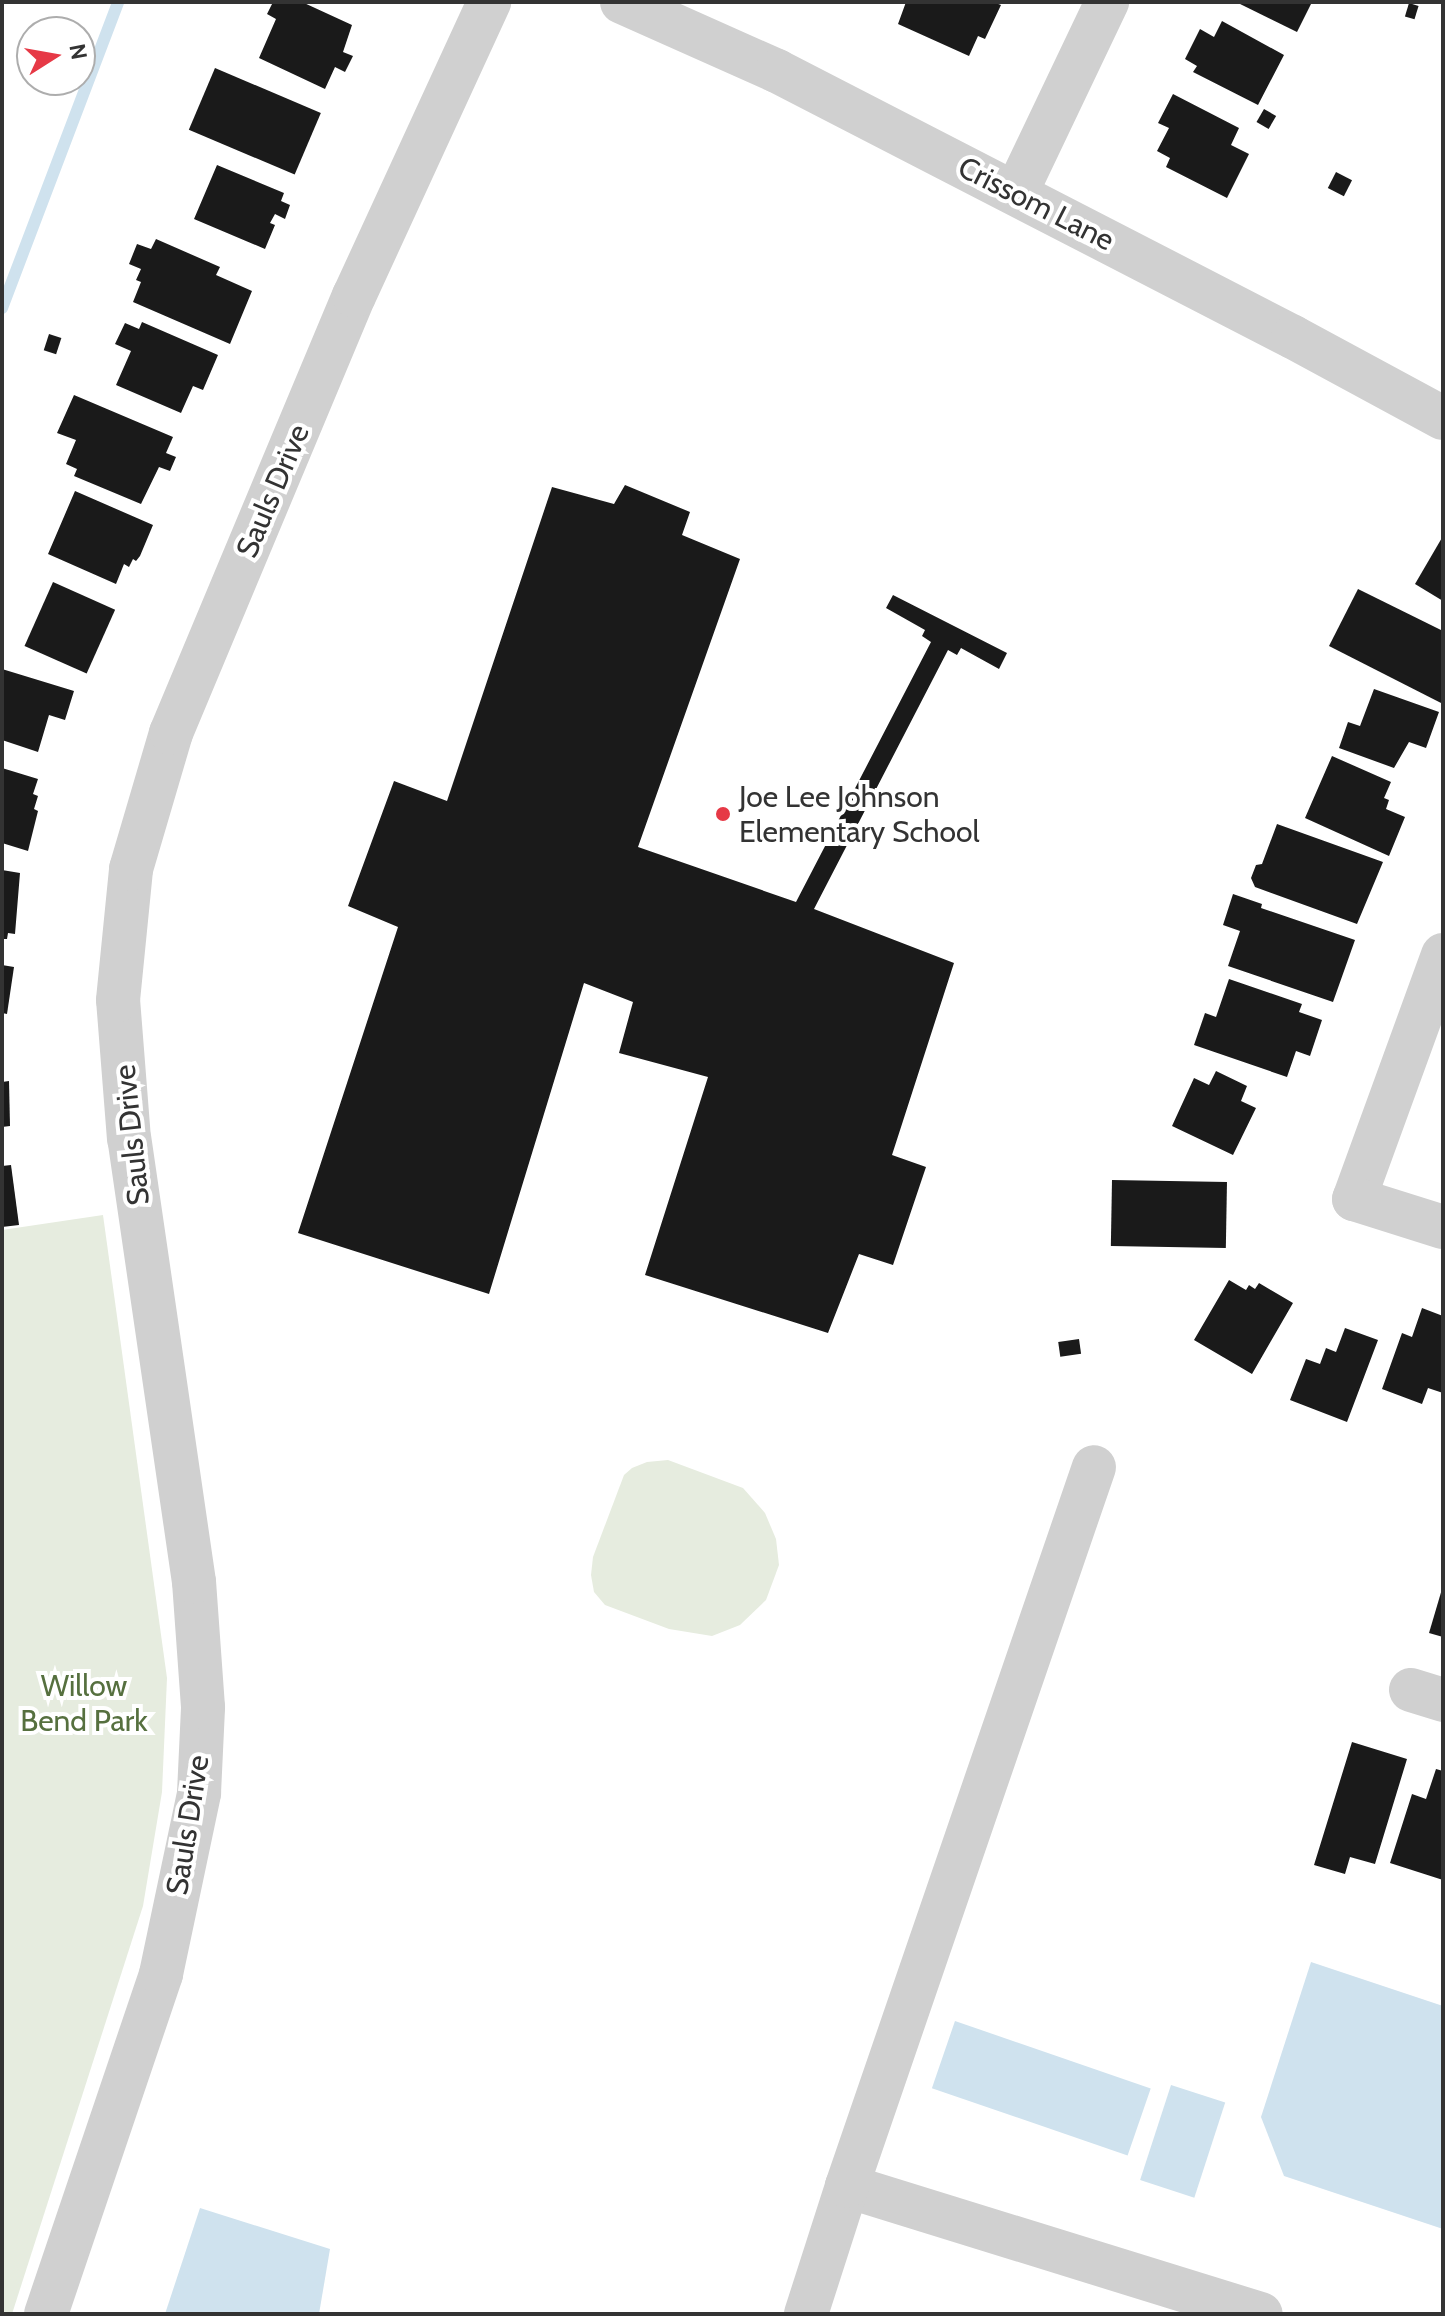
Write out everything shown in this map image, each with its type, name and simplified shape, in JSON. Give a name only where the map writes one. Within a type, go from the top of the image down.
[{"type":"street","name":"Sauls Drive","points":[[46,2314],[161,1974],[199,1793],[203,1707],[194,1582],[129,1139],[118,1000],[131,869],[171,733],[354,296],[489,2]]},
{"type":"street","name":"Crissom Lane","points":[[622,2],[777,71],[1443,418]]},
{"type":"street","points":[[1016,193],[1107,2]]},
{"type":"street","points":[[1443,955],[1354,1199],[1443,1227]]},
{"type":"street","points":[[806,2314],[1094,1467]]},
{"type":"street","points":[[847,2186],[1261,2314]]},
{"type":"green space","name":"Willow Bend Park","points":[[103,1215],[167,1678],[162,1792],[143,1906],[12,2314],[2,2314],[2,1230]]},
{"type":"green space","points":[[668,1460],[743,1488],[765,1513],[776,1539],[779,1565],[766,1600],[740,1625],[712,1636],[669,1629],[605,1605],[594,1592],[591,1575],[593,1557],[624,1475],[647,1462]]},
{"type":"water","points":[[1311,1962],[1443,2006],[1443,2229],[1284,2176],[1261,2117]]},
{"type":"water","points":[[955,2021],[1151,2088],[1128,2156],[932,2088]]},
{"type":"water","points":[[1171,2085],[1225,2103],[1194,2198],[1140,2180]]},
{"type":"water","points":[[200,2208],[330,2249],[319,2314],[165,2314]]},
{"type":"building","points":[[273,2],[302,2],[352,25],[343,52],[353,56],[345,72],[335,67],[325,89],[259,58],[276,19],[267,14]]},
{"type":"building","points":[[906,2],[993,2],[1001,5],[985,39],[978,36],[969,56],[898,24]]},
{"type":"building","points":[[1236,2],[1312,2],[1297,32]]},
{"type":"building","points":[[1409,3],[1419,6],[1414,19],[1405,16]]},
{"type":"building","points":[[1222,21],[1284,55],[1258,105],[1193,72],[1197,66],[1185,59],[1200,29],[1214,37]]},
{"type":"building","points":[[215,68],[321,113],[295,175],[189,130]]},
{"type":"building","points":[[1173,94],[1239,128],[1231,145],[1249,154],[1227,198],[1166,167],[1170,158],[1157,151],[1169,128],[1158,123]]},
{"type":"building","points":[[1264,109],[1276,116],[1269,129],[1256,122]]},
{"type":"building","points":[[217,165],[284,193],[281,201],[290,205],[285,219],[275,214],[270,223],[275,225],[265,249],[194,219]]},
{"type":"building","points":[[1336,172],[1352,180],[1344,196],[1328,188]]},
{"type":"building","points":[[156,239],[220,267],[216,275],[252,291],[230,344],[133,302],[141,282],[136,280],[141,269],[129,264],[137,244],[151,249]]},
{"type":"building","points":[[142,322],[218,355],[203,390],[193,386],[181,413],[116,385],[131,351],[115,344],[125,323],[139,329]]},
{"type":"building","points":[[49,334],[61,338],[56,354],[44,350]]},
{"type":"building","points":[[74,395],[173,437],[166,453],[176,457],[170,471],[159,467],[141,504],[74,476],[77,469],[66,464],[76,440],[57,433]]},
{"type":"building","points":[[625,485],[690,512],[682,535],[740,559],[638,847],[796,902],[931,642],[922,636],[925,630],[886,608],[893,595],[1007,653],[999,669],[961,648],[957,655],[948,650],[814,909],[954,963],[892,1155],[926,1167],[893,1265],[859,1254],[828,1333],[645,1275],[708,1077],[619,1053],[633,1002],[584,983],[489,1294],[298,1233],[398,927],[348,906],[394,781],[447,801],[552,487],[614,504]]},
{"type":"building","points":[[75,491],[153,525],[140,556],[136,561],[133,559],[129,567],[124,564],[116,584],[48,554]]},
{"type":"building","points":[[1443,536],[1443,601],[1415,584]]},
{"type":"building","points":[[53,582],[115,610],[87,674],[25,646]]},
{"type":"building","points":[[1358,589],[1443,631],[1443,704],[1329,646]]},
{"type":"building","points":[[2,669],[74,691],[65,720],[49,715],[38,752],[2,740]]},
{"type":"building","points":[[1374,689],[1439,712],[1426,748],[1409,742],[1394,768],[1339,748],[1348,722],[1360,726]]},
{"type":"building","points":[[1332,756],[1391,782],[1384,798],[1389,800],[1386,809],[1405,817],[1389,856],[1305,818]]},
{"type":"building","points":[[2,768],[38,779],[33,794],[38,796],[34,809],[38,811],[28,851],[2,843]]},
{"type":"building","points":[[1277,824],[1383,862],[1357,924],[1255,887],[1251,878],[1256,865],[1262,864]]},
{"type":"building","points":[[2,870],[20,873],[15,934],[8,933],[7,939],[2,939]]},
{"type":"building","points":[[1233,894],[1262,904],[1261,908],[1355,940],[1333,1002],[1228,966],[1240,931],[1223,925]]},
{"type":"building","points":[[2,965],[14,967],[7,1014],[2,1013]]},
{"type":"building","points":[[1229,979],[1302,1004],[1299,1012],[1322,1020],[1310,1056],[1296,1051],[1287,1077],[1194,1045],[1205,1013],[1216,1017]]},
{"type":"building","points":[[1216,1071],[1247,1086],[1241,1101],[1256,1108],[1233,1155],[1172,1126],[1194,1078],[1209,1085]]},
{"type":"building","points":[[9,1081],[10,1126],[2,1127],[2,1082]]},
{"type":"building","points":[[11,1165],[19,1225],[2,1227],[2,1166]]},
{"type":"building","points":[[1112,1180],[1227,1182],[1226,1248],[1111,1246]]},
{"type":"building","points":[[1229,1280],[1246,1290],[1249,1285],[1255,1289],[1259,1283],[1293,1303],[1252,1374],[1194,1340]]},
{"type":"building","points":[[1422,1308],[1443,1316],[1443,1393],[1428,1388],[1422,1404],[1382,1389],[1402,1333],[1412,1337]]},
{"type":"building","points":[[1345,1328],[1378,1340],[1347,1422],[1290,1400],[1306,1359],[1320,1364],[1326,1348],[1336,1352]]},
{"type":"building","points":[[1079,1339],[1081,1354],[1060,1357],[1058,1342]]},
{"type":"building","points":[[1443,1589],[1443,1637],[1429,1633]]},
{"type":"building","points":[[1352,1742],[1407,1759],[1375,1864],[1350,1857],[1345,1874],[1314,1865]]},
{"type":"building","points":[[1436,1769],[1443,1771],[1443,1880],[1390,1863],[1412,1794],[1426,1799]]},
{"type":"waterway","points":[[2,308],[118,2]]},
{"type":"place","name":"Joe Lee Johnson Elementary School","points":[[723,814]]}]
